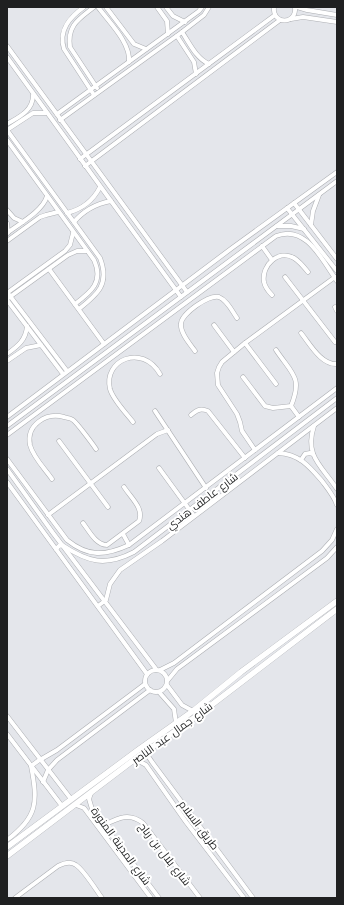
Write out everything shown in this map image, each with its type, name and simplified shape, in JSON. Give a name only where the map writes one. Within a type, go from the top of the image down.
[{"type":"main road","name":"شارع جمال عبد الناصر","points":[[7,847],[176,723],[337,600]]},
{"type":"main road","name":"شارع جمال عبد الناصر","points":[[7,856],[135,759],[201,713],[337,609]]},
{"type":"main road","points":[[305,625],[305,629],[308,630]]},
{"type":"main road","points":[[292,634],[296,636],[296,640]]},
{"type":"street","points":[[84,7],[73,15],[67,22],[64,31],[63,44],[64,49],[94,95]]},
{"type":"street","points":[[94,7],[77,20],[73,26],[69,40],[70,47],[100,91]]},
{"type":"street","points":[[98,7],[126,45],[129,53],[129,62]]},
{"type":"street","points":[[106,7],[134,44],[146,50]]},
{"type":"street","points":[[157,7],[167,21],[168,34]]},
{"type":"street","points":[[166,7],[173,16],[185,22]]},
{"type":"street","points":[[57,114],[185,22],[202,7]]},
{"type":"street","points":[[60,120],[177,36],[204,15],[209,7]]},
{"type":"street","points":[[274,7],[275,15],[280,20]]},
{"type":"street","points":[[291,18],[295,13],[296,7],[336,14]]},
{"type":"street","points":[[80,159],[275,15]]},
{"type":"street","points":[[85,166],[280,20],[303,18],[337,22]]},
{"type":"street","points":[[182,32],[196,54],[209,64]]},
{"type":"street","points":[[177,36],[194,62],[196,74]]},
{"type":"street","points":[[7,46],[187,292]]},
{"type":"street","points":[[7,57],[33,95],[181,297]]},
{"type":"street","points":[[7,124],[30,109],[33,102],[33,95]]},
{"type":"street","points":[[47,113],[33,114],[7,130],[100,258],[104,274],[100,290],[79,309]]},
{"type":"street","points":[[7,140],[87,251],[96,266],[97,277],[93,288],[75,304]]},
{"type":"street","points":[[7,417],[337,172]]},
{"type":"street","points":[[7,426],[337,181]]},
{"type":"street","points":[[67,213],[84,207],[93,198],[100,187]]},
{"type":"street","points":[[311,225],[314,206],[320,194]]},
{"type":"street","points":[[8,233],[41,208],[47,196]]},
{"type":"street","points":[[74,222],[83,212],[94,205],[110,201]]},
{"type":"street","points":[[294,203],[337,260]]},
{"type":"street","points":[[288,208],[337,270]]},
{"type":"street","points":[[7,210],[14,218],[23,222]]},
{"type":"street","points":[[7,241],[40,217],[46,214],[58,212]]},
{"type":"street","points":[[7,223],[8,233]]},
{"type":"street","points":[[277,226],[291,226],[304,230]]},
{"type":"street","points":[[8,295],[65,252],[72,241],[73,233]]},
{"type":"street","points":[[7,434],[276,236],[282,233],[290,233],[299,235],[306,240],[336,279],[245,343],[222,362],[219,367],[217,373],[218,385],[237,414],[242,430],[255,450]]},
{"type":"street","points":[[262,246],[272,260]]},
{"type":"street","points":[[8,295],[73,252],[87,251]]},
{"type":"street","points":[[272,295],[266,288],[263,276],[267,265],[272,260],[281,256],[291,257],[296,259],[308,272]]},
{"type":"street","points":[[49,269],[104,344]]},
{"type":"street","points":[[285,277],[334,342]]},
{"type":"street","points":[[8,295],[27,326],[65,373]]},
{"type":"street","points":[[8,295],[65,373]]},
{"type":"street","points":[[195,351],[182,331],[180,325],[182,318],[197,306],[210,298],[219,297],[226,302],[237,318]]},
{"type":"street","points":[[191,299],[197,306]]},
{"type":"street","points":[[214,325],[234,352]]},
{"type":"street","points":[[7,354],[19,346],[27,326]]},
{"type":"street","points":[[301,333],[324,360],[332,364],[337,364]]},
{"type":"street","points":[[245,343],[276,384]]},
{"type":"street","points":[[7,361],[26,348],[41,345]]},
{"type":"street","points":[[276,350],[296,379],[296,392],[291,406]]},
{"type":"street","points":[[116,354],[121,361]]},
{"type":"street","points":[[133,422],[112,394],[109,382],[112,370],[121,361],[136,357],[144,358],[150,362],[156,367],[160,374]]},
{"type":"street","points":[[243,377],[265,406],[273,408],[291,406]]},
{"type":"street","points":[[7,459],[67,540],[75,547],[85,552],[97,554],[110,553],[129,545],[337,388]]},
{"type":"street","name":"شارع عاطف هندي","points":[[62,545],[90,560],[106,561],[118,559],[128,555],[190,510],[337,398]]},
{"type":"street","points":[[291,406],[299,417]]},
{"type":"street","name":"شارع عاطف هندي","points":[[98,606],[104,601],[112,580],[120,570],[162,541],[337,408]]},
{"type":"street","points":[[191,415],[197,410],[203,409],[208,411],[245,458]]},
{"type":"street","points":[[155,411],[206,488]]},
{"type":"street","points":[[32,416],[37,422]]},
{"type":"street","points":[[52,479],[32,452],[30,446],[31,433],[37,422],[51,416],[58,416],[73,420],[96,449]]},
{"type":"street","points":[[314,426],[311,438],[313,454],[316,461],[337,489]]},
{"type":"street","points":[[48,516],[157,434],[168,430]]},
{"type":"street","points":[[59,441],[108,507]]},
{"type":"street","points":[[278,453],[302,460],[309,466],[330,491],[337,505]]},
{"type":"street","points":[[302,460],[305,454],[313,454]]},
{"type":"street","points":[[159,468],[194,516]]},
{"type":"street","points":[[7,469],[104,601],[158,670],[165,673],[167,683],[182,705],[193,710]]},
{"type":"street","points":[[7,482],[147,674]]},
{"type":"street","points":[[83,523],[96,541],[103,545],[110,543],[139,521],[141,517],[139,507],[124,487]]},
{"type":"street","points":[[337,529],[332,540],[322,551],[174,664],[151,671],[147,674],[145,679],[150,690],[160,692],[164,689],[177,669],[326,558],[337,547]]},
{"type":"street","points":[[123,534],[129,545]]},
{"type":"street","points":[[56,549],[62,545]]},
{"type":"street","points":[[31,766],[40,759],[49,756],[146,684]]},
{"type":"street","points":[[43,782],[48,770],[55,762],[150,690]]},
{"type":"street","points":[[160,692],[174,709],[176,723]]},
{"type":"street","points":[[7,716],[71,800]]},
{"type":"street","points":[[7,734],[62,806]]},
{"type":"street","name":"طريق السلام","points":[[148,750],[152,762],[253,898]]},
{"type":"street","points":[[49,756],[50,760],[55,762]]},
{"type":"street","name":"طريق السلام","points":[[135,759],[146,765],[186,822],[244,898]]},
{"type":"street","points":[[146,765],[148,762],[152,762]]},
{"type":"street","points":[[7,840],[23,827],[32,811],[35,791],[31,766]]},
{"type":"street","name":"شارع المدينة المنورة","points":[[92,793],[89,799],[92,809],[159,898]]},
{"type":"street","name":"شارع المدينة المنورة","points":[[76,805],[82,806],[151,898]]},
{"type":"street","points":[[87,813],[92,809]]},
{"type":"street","name":"شارع بلال بن رباح","points":[[104,825],[117,818],[125,816],[140,820],[200,898]]},
{"type":"street","points":[[15,898],[58,866],[70,863],[78,866],[102,898]]},
{"type":"street","points":[[238,891],[245,887]]}]
